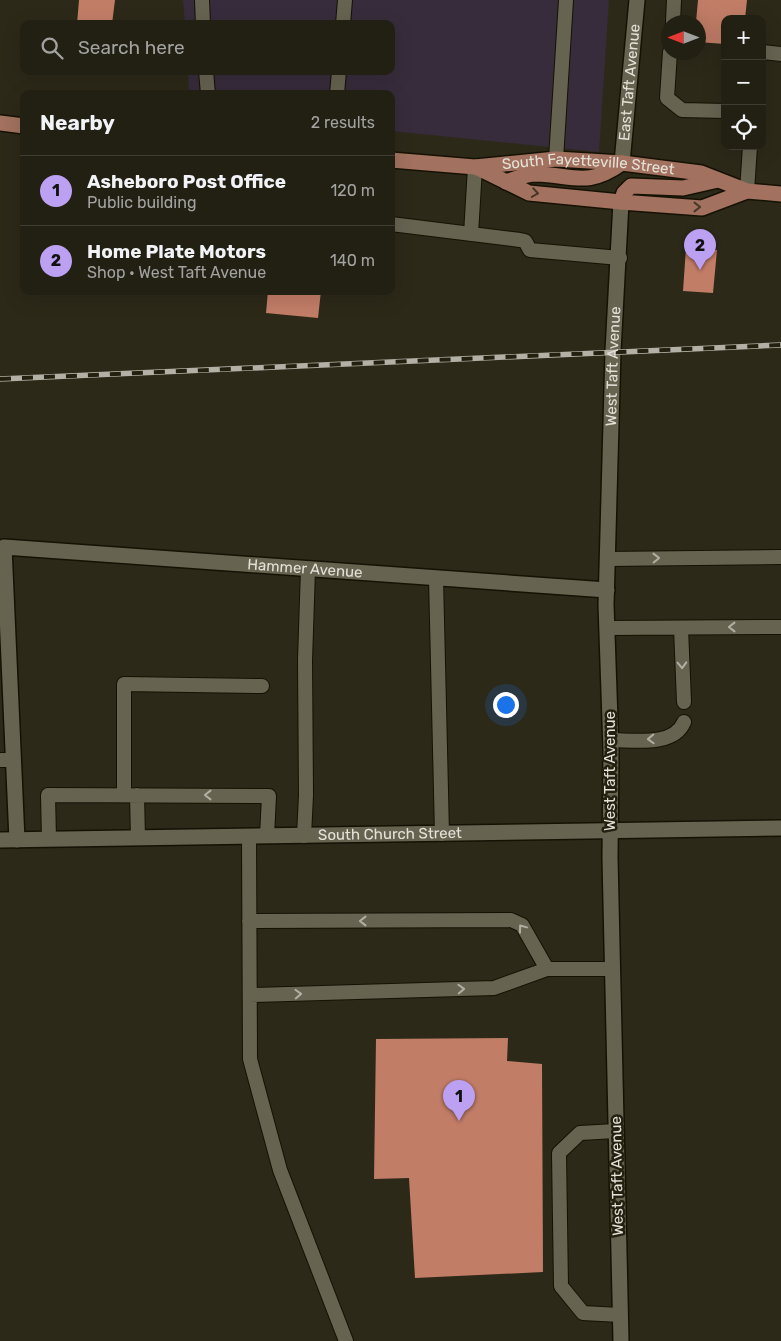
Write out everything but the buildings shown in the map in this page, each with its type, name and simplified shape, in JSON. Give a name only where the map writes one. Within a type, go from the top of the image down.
[{"type":"main road","points":[[0,124],[20,126]]},
{"type":"main road","name":"South Fayetteville Street","points":[[395,160],[475,167],[556,159],[622,163],[700,173],[747,191],[781,194]]},
{"type":"main road","points":[[506,182],[534,174],[593,179],[608,174],[622,163]]},
{"type":"main road","points":[[475,167],[530,193],[621,202],[702,208],[747,191]]},
{"type":"main road","points":[[621,202],[624,193],[632,186],[683,188],[718,180]]},
{"type":"street","name":"East Taft Avenue","points":[[622,163],[637,0]]},
{"type":"street","name":"West Taft Avenue","points":[[621,202],[620,258],[614,351],[607,590],[611,740],[610,832],[621,1341]]},
{"type":"street","name":"Hammer Avenue","points":[[2,547],[607,590]]},
{"type":"street","points":[[2,547],[7,760],[17,840]]},
{"type":"street","name":"South Church Street","points":[[0,840],[781,828]]},
{"type":"lane","points":[[202,0],[203,20]]},
{"type":"lane","points":[[343,20],[345,0]]},
{"type":"lane","points":[[556,159],[566,0]]},
{"type":"lane","points":[[673,15],[674,0]]},
{"type":"lane","points":[[766,52],[781,54]]},
{"type":"lane","points":[[669,60],[667,98],[682,110],[721,111]]},
{"type":"lane","points":[[206,75],[208,90]]},
{"type":"lane","points":[[337,90],[339,75]]},
{"type":"lane","points":[[747,191],[750,150]]},
{"type":"lane","points":[[471,234],[475,167]]},
{"type":"lane","points":[[395,224],[520,240],[525,241],[530,250],[620,258]]},
{"type":"lane","points":[[608,559],[781,557]]},
{"type":"lane","points":[[304,836],[306,795],[305,660],[308,569]]},
{"type":"lane","points":[[436,578],[442,834]]},
{"type":"lane","points":[[607,628],[781,627]]},
{"type":"lane","points":[[681,628],[684,702]]},
{"type":"lane","points":[[138,838],[130,795],[124,684],[262,686]]},
{"type":"lane","points":[[611,740],[664,738],[674,735],[681,730],[684,722]]},
{"type":"lane","points":[[49,839],[48,795],[269,796],[267,836]]},
{"type":"lane","points":[[249,836],[250,1059],[278,1160],[346,1341]]},
{"type":"lane","points":[[249,921],[512,920],[522,925],[547,969]]},
{"type":"lane","points":[[250,995],[494,988],[547,969],[613,969]]},
{"type":"lane","points":[[616,1131],[580,1133],[559,1153],[561,1286],[583,1313],[620,1315]]},
{"type":"shaded area","points":[[183,0],[609,0],[599,152],[395,131],[395,90],[189,90],[188,75],[395,75],[395,20],[185,20]]},
{"type":"railway","points":[[0,379],[781,345]]},
{"type":"place","name":"Home Plate Motors","points":[[700,270]]},
{"type":"place","name":"Asheboro Post Office","points":[[459,1121]]}]
